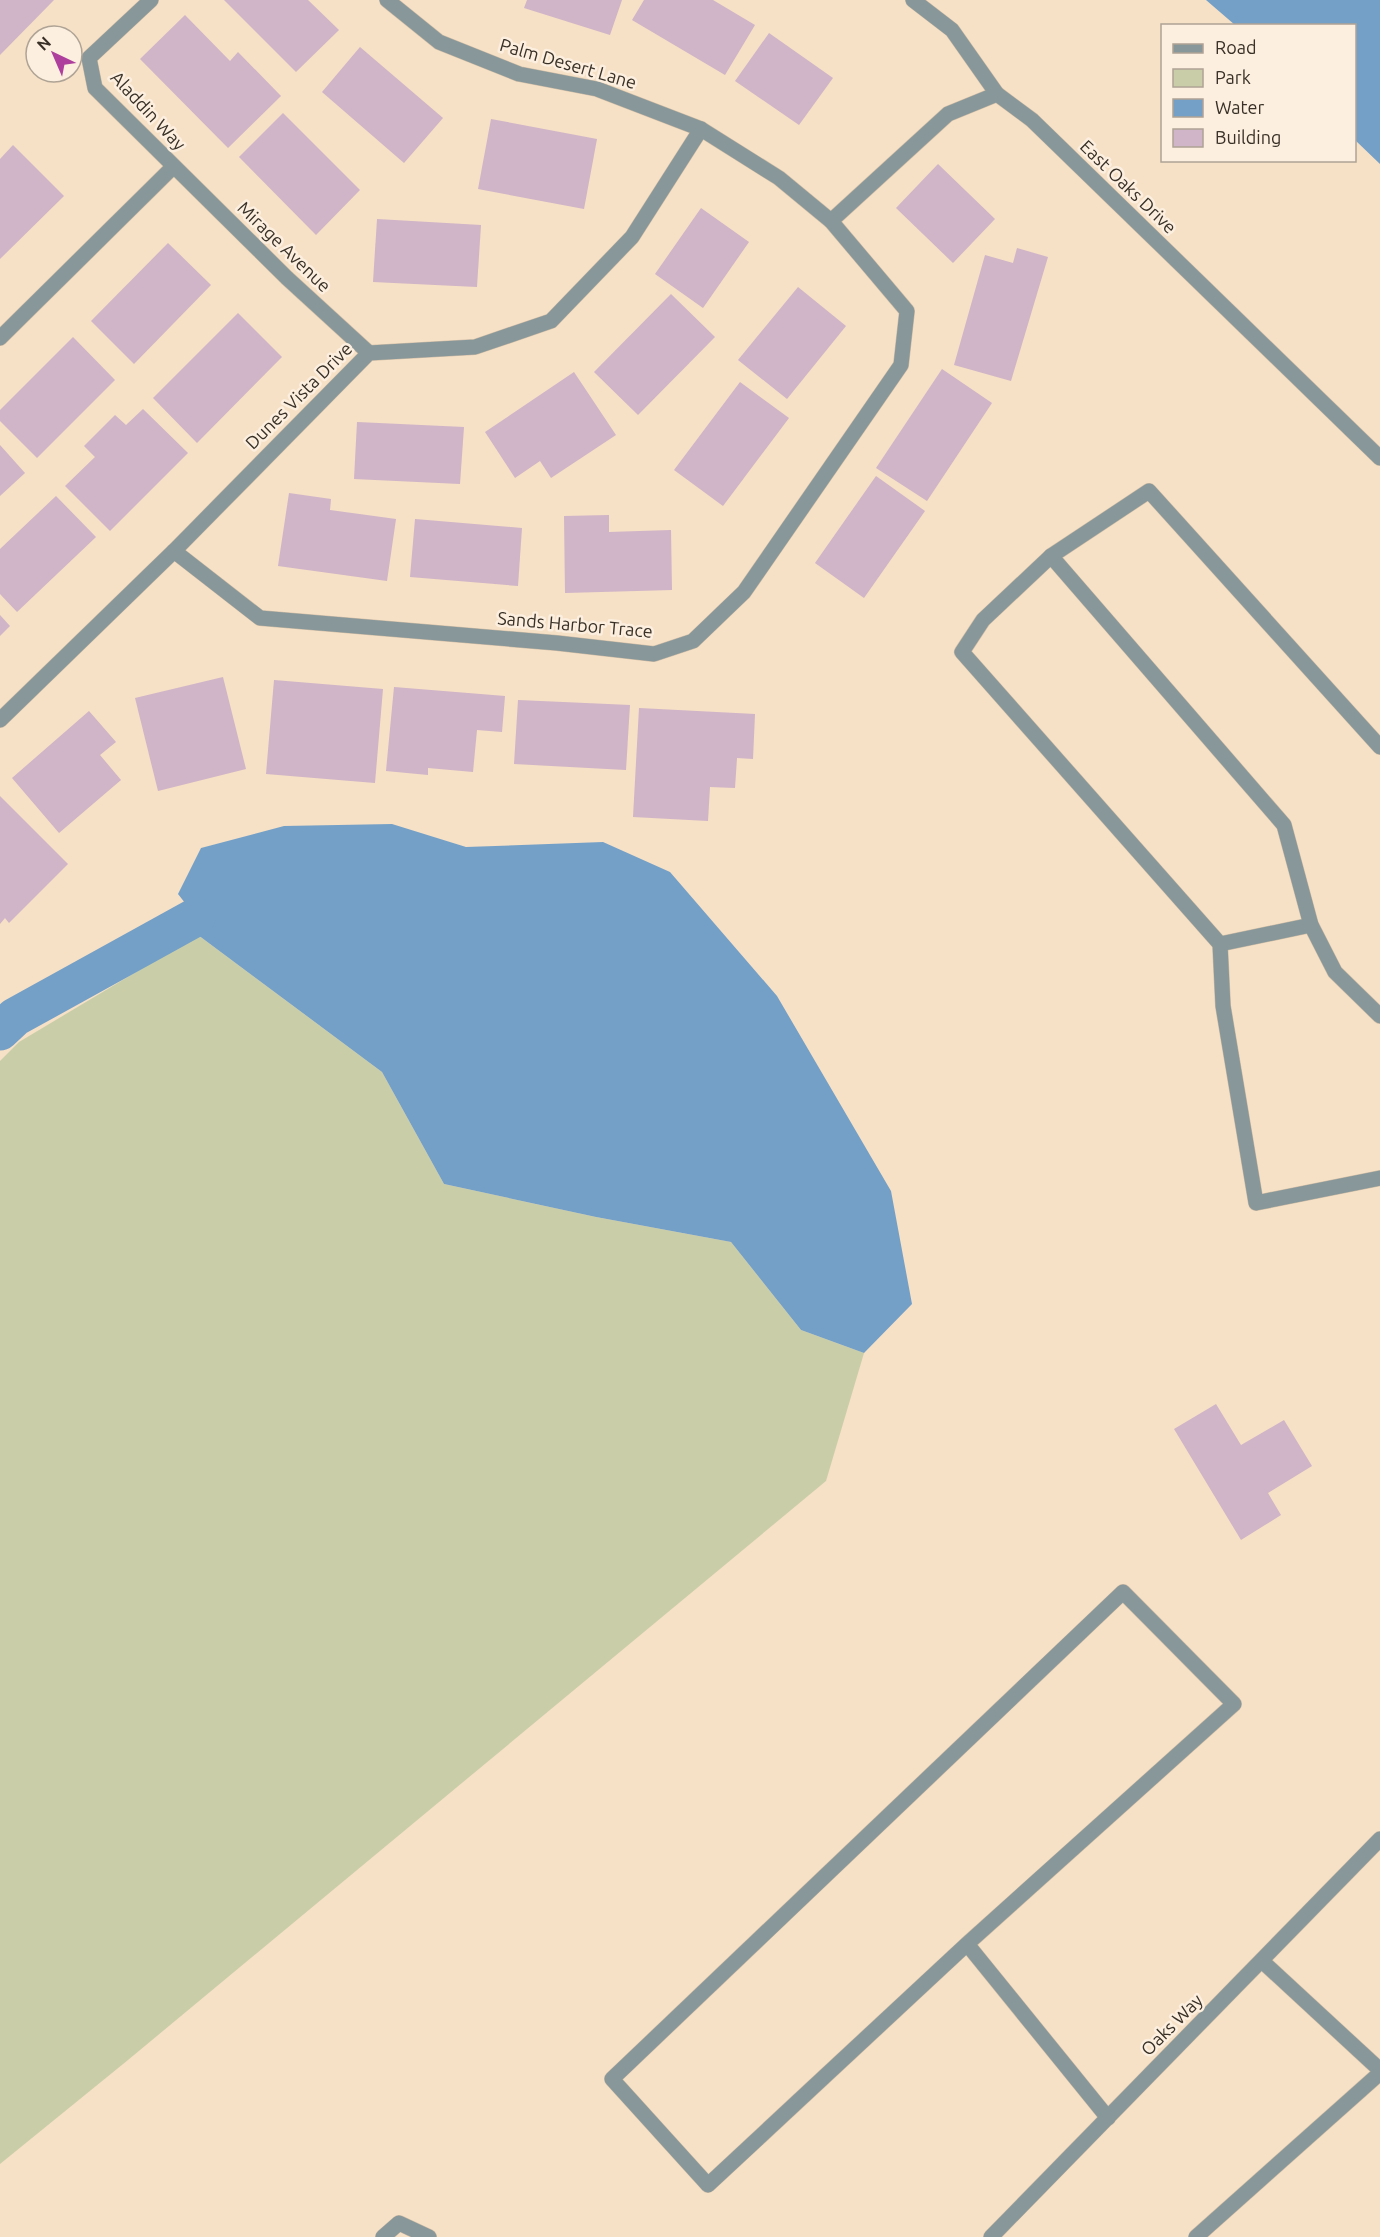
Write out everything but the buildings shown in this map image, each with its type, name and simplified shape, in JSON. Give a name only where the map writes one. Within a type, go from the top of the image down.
[{"type":"street","name":"Aladdin Way","points":[[151,0],[89,58],[95,88],[173,167]]},
{"type":"street","name":"Palm Desert Lane","points":[[387,0],[439,42],[519,74],[597,89],[701,129],[779,178],[831,221]]},
{"type":"street","name":"East Oaks Drive","points":[[913,0],[952,30],[997,94],[1032,120],[1380,458]]},
{"type":"street","points":[[831,221],[948,114],[997,94]]},
{"type":"street","name":"Dunes Vista Drive","points":[[0,720],[174,550],[369,353],[476,347],[551,321],[632,237],[701,129]]},
{"type":"street","points":[[0,338],[173,167]]},
{"type":"street","name":"Mirage Avenue","points":[[173,167],[287,278],[369,353]]},
{"type":"street","name":"Sands Harbor Trace","points":[[174,550],[260,618],[557,643],[654,654],[693,641],[744,592],[901,365],[907,311],[831,221]]},
{"type":"street","points":[[1380,747],[1149,491],[1051,556],[983,620],[962,652],[1220,944],[1223,1005],[1256,1203],[1380,1178]]},
{"type":"street","points":[[1051,556],[1284,825],[1311,925],[1335,972],[1380,1016]]},
{"type":"street","points":[[1220,944],[1311,925]]},
{"type":"street","points":[[1124,1592],[1234,1704],[967,1944],[708,2185],[612,2079],[1124,1592]]},
{"type":"street","name":"Oaks Way","points":[[992,2237],[1380,1839]]},
{"type":"street","points":[[967,1944],[1108,2118]]},
{"type":"street","points":[[1196,2237],[1380,2072],[1262,1961]]},
{"type":"street","points":[[383,2237],[399,2223],[429,2237]]},
{"type":"green space","points":[[198,935],[382,1072],[444,1184],[596,1217],[731,1242],[801,1330],[864,1353],[826,1481],[0,2164],[0,1061],[19,1042]]},
{"type":"water","points":[[1206,0],[1380,0],[1380,164],[1356,141],[1356,24],[1234,24]]},
{"type":"water","points":[[392,824],[466,847],[603,842],[670,872],[777,996],[891,1191],[912,1304],[864,1353],[801,1330],[731,1242],[596,1217],[444,1184],[382,1072],[198,935],[196,917],[178,894],[201,848],[284,826]]},
{"type":"waterway","points":[[0,1031],[15,1017],[196,917]]}]
